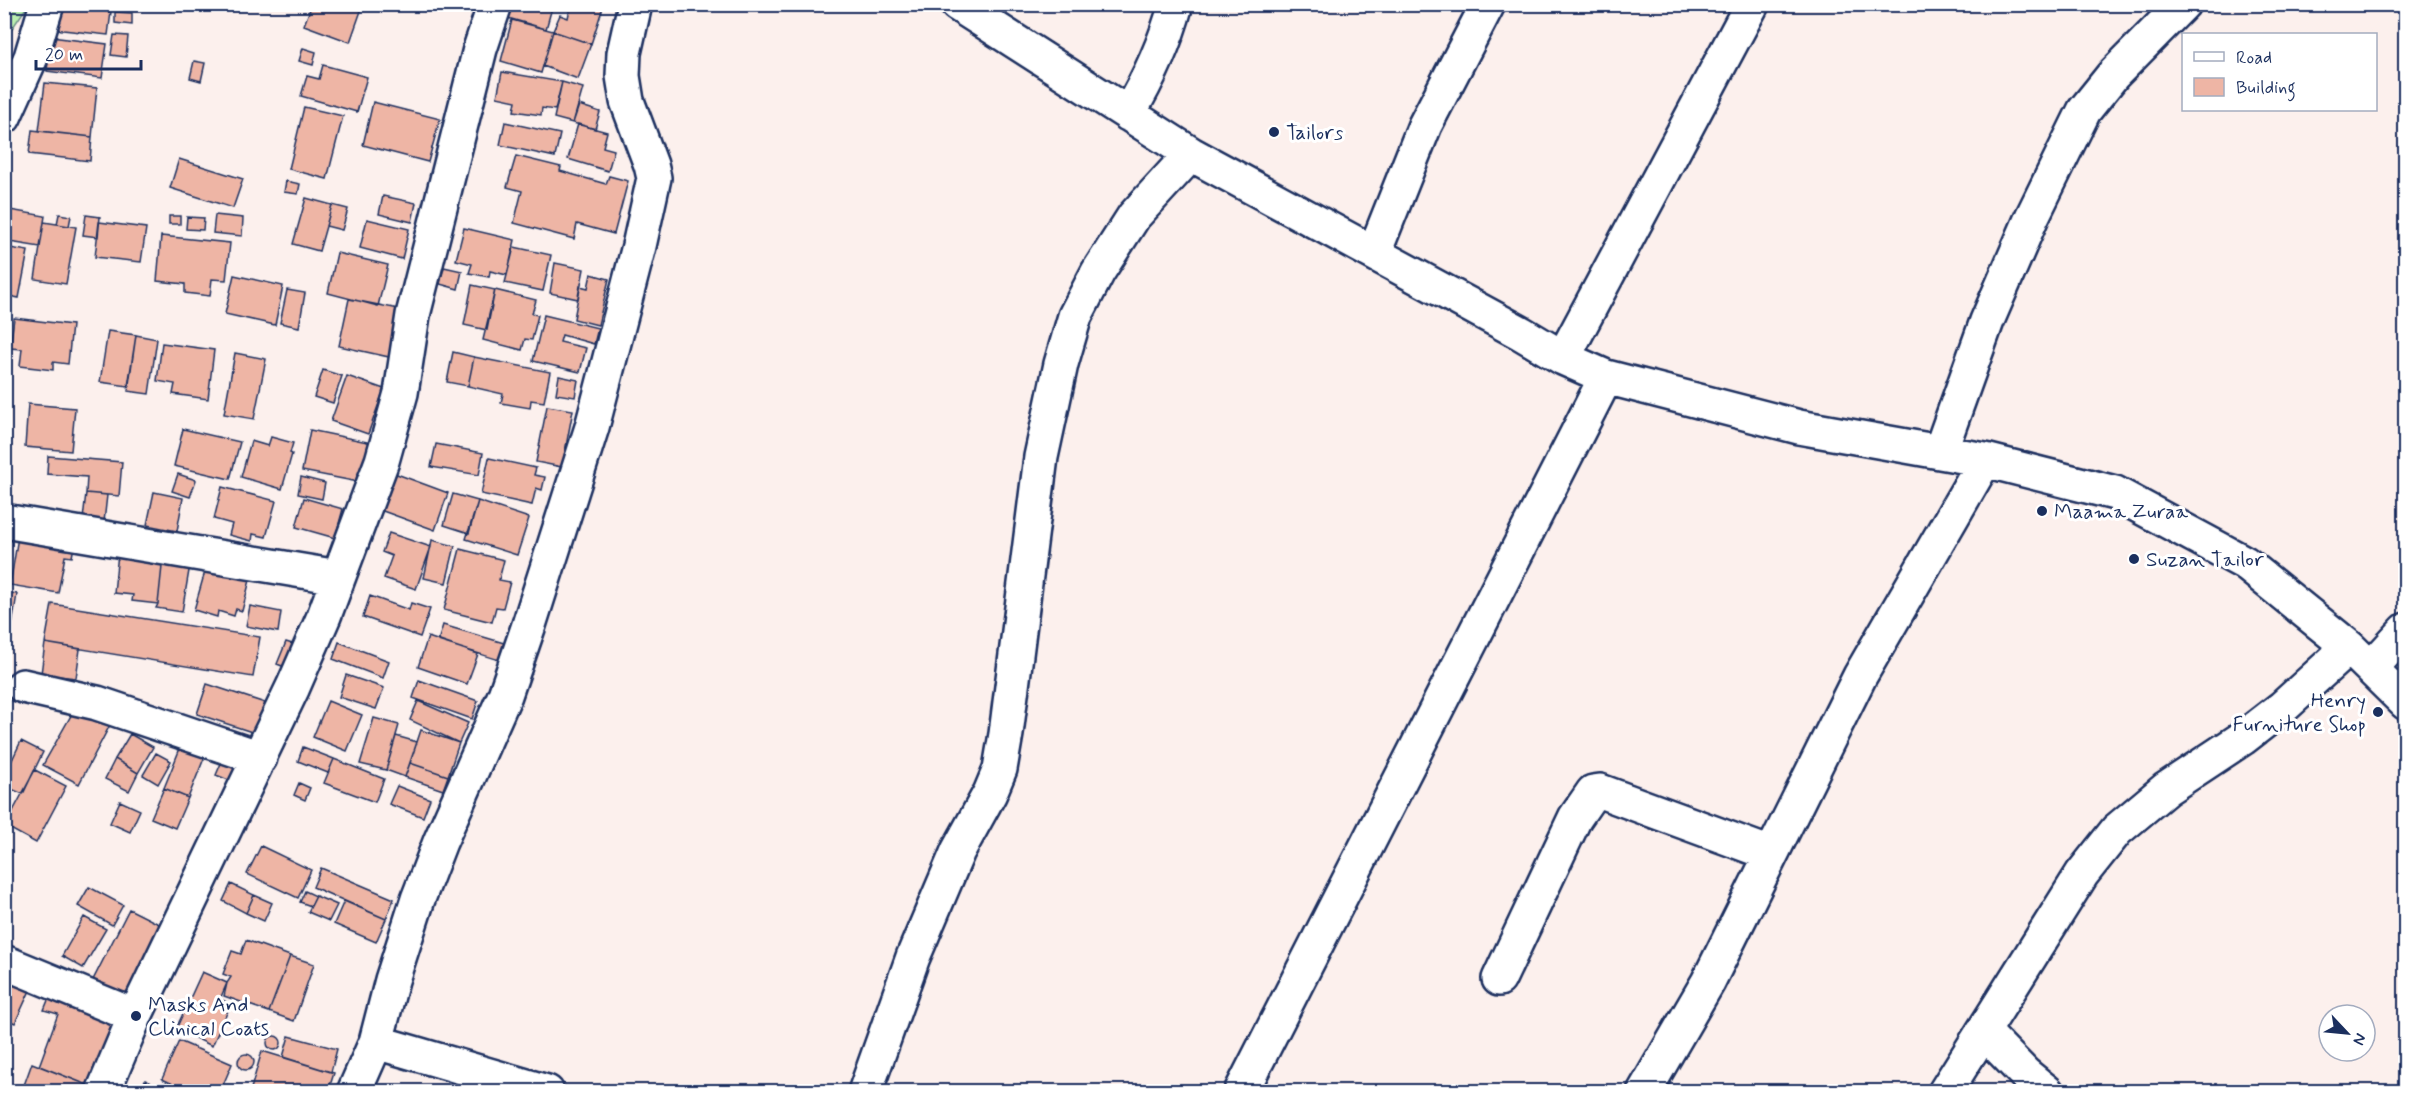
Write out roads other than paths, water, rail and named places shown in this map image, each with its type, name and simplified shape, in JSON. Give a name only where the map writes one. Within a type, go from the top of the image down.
[{"type":"street","points":[[4,117],[31,57],[47,4]]},
{"type":"street","points":[[103,1092],[135,1016],[311,647],[393,428],[413,315],[480,49],[495,4]]},
{"type":"street","points":[[354,1092],[376,1042],[392,980],[418,899],[440,842],[505,695],[592,427],[654,178],[627,101],[623,76],[624,53],[635,4]]},
{"type":"street","points":[[957,4],[1191,154],[1563,358],[1606,377],[1799,427],[1985,460],[2115,493],[2245,563],[2360,657],[2406,703]]},
{"type":"street","points":[[1128,114],[1148,81],[1176,4]]},
{"type":"street","points":[[1374,253],[1425,125],[1488,4]]},
{"type":"street","points":[[1563,358],[1752,4]]},
{"type":"street","points":[[1940,452],[1987,321],[2032,217],[2084,111],[2097,91],[2183,4]]},
{"type":"street","points":[[865,1092],[913,957],[958,851],[1000,769],[1041,457],[1061,364],[1075,316],[1098,272],[1134,216],[1191,154]]},
{"type":"street","points":[[1241,1092],[1606,377]]},
{"type":"street","points":[[1644,1092],[1708,982],[1860,676],[1985,460]]},
{"type":"street","points":[[4,521],[338,577]]},
{"type":"street","points":[[1945,1092],[2082,874],[2117,830],[2166,789],[2243,738],[2283,707],[2406,630]]},
{"type":"street","points":[[23,686],[97,703],[260,758]]},
{"type":"street","points":[[1499,979],[1575,818],[1593,792],[1600,791],[1771,854]]},
{"type":"street","points":[[4,962],[135,1016]]},
{"type":"street","points":[[1984,1032],[2025,1074],[2047,1092]]},
{"type":"street","points":[[376,1042],[547,1092]]},
{"type":"place","name":"Tailors","points":[[1274,132]]},
{"type":"place","name":"Maama Zuraa","points":[[2042,511]]},
{"type":"place","name":"Suzan Tailor","points":[[2134,559]]},
{"type":"place","name":"Henry Furniture Shop","points":[[2378,712]]},
{"type":"place","name":"Masks And Clinical Coats","points":[[136,1016]]}]
